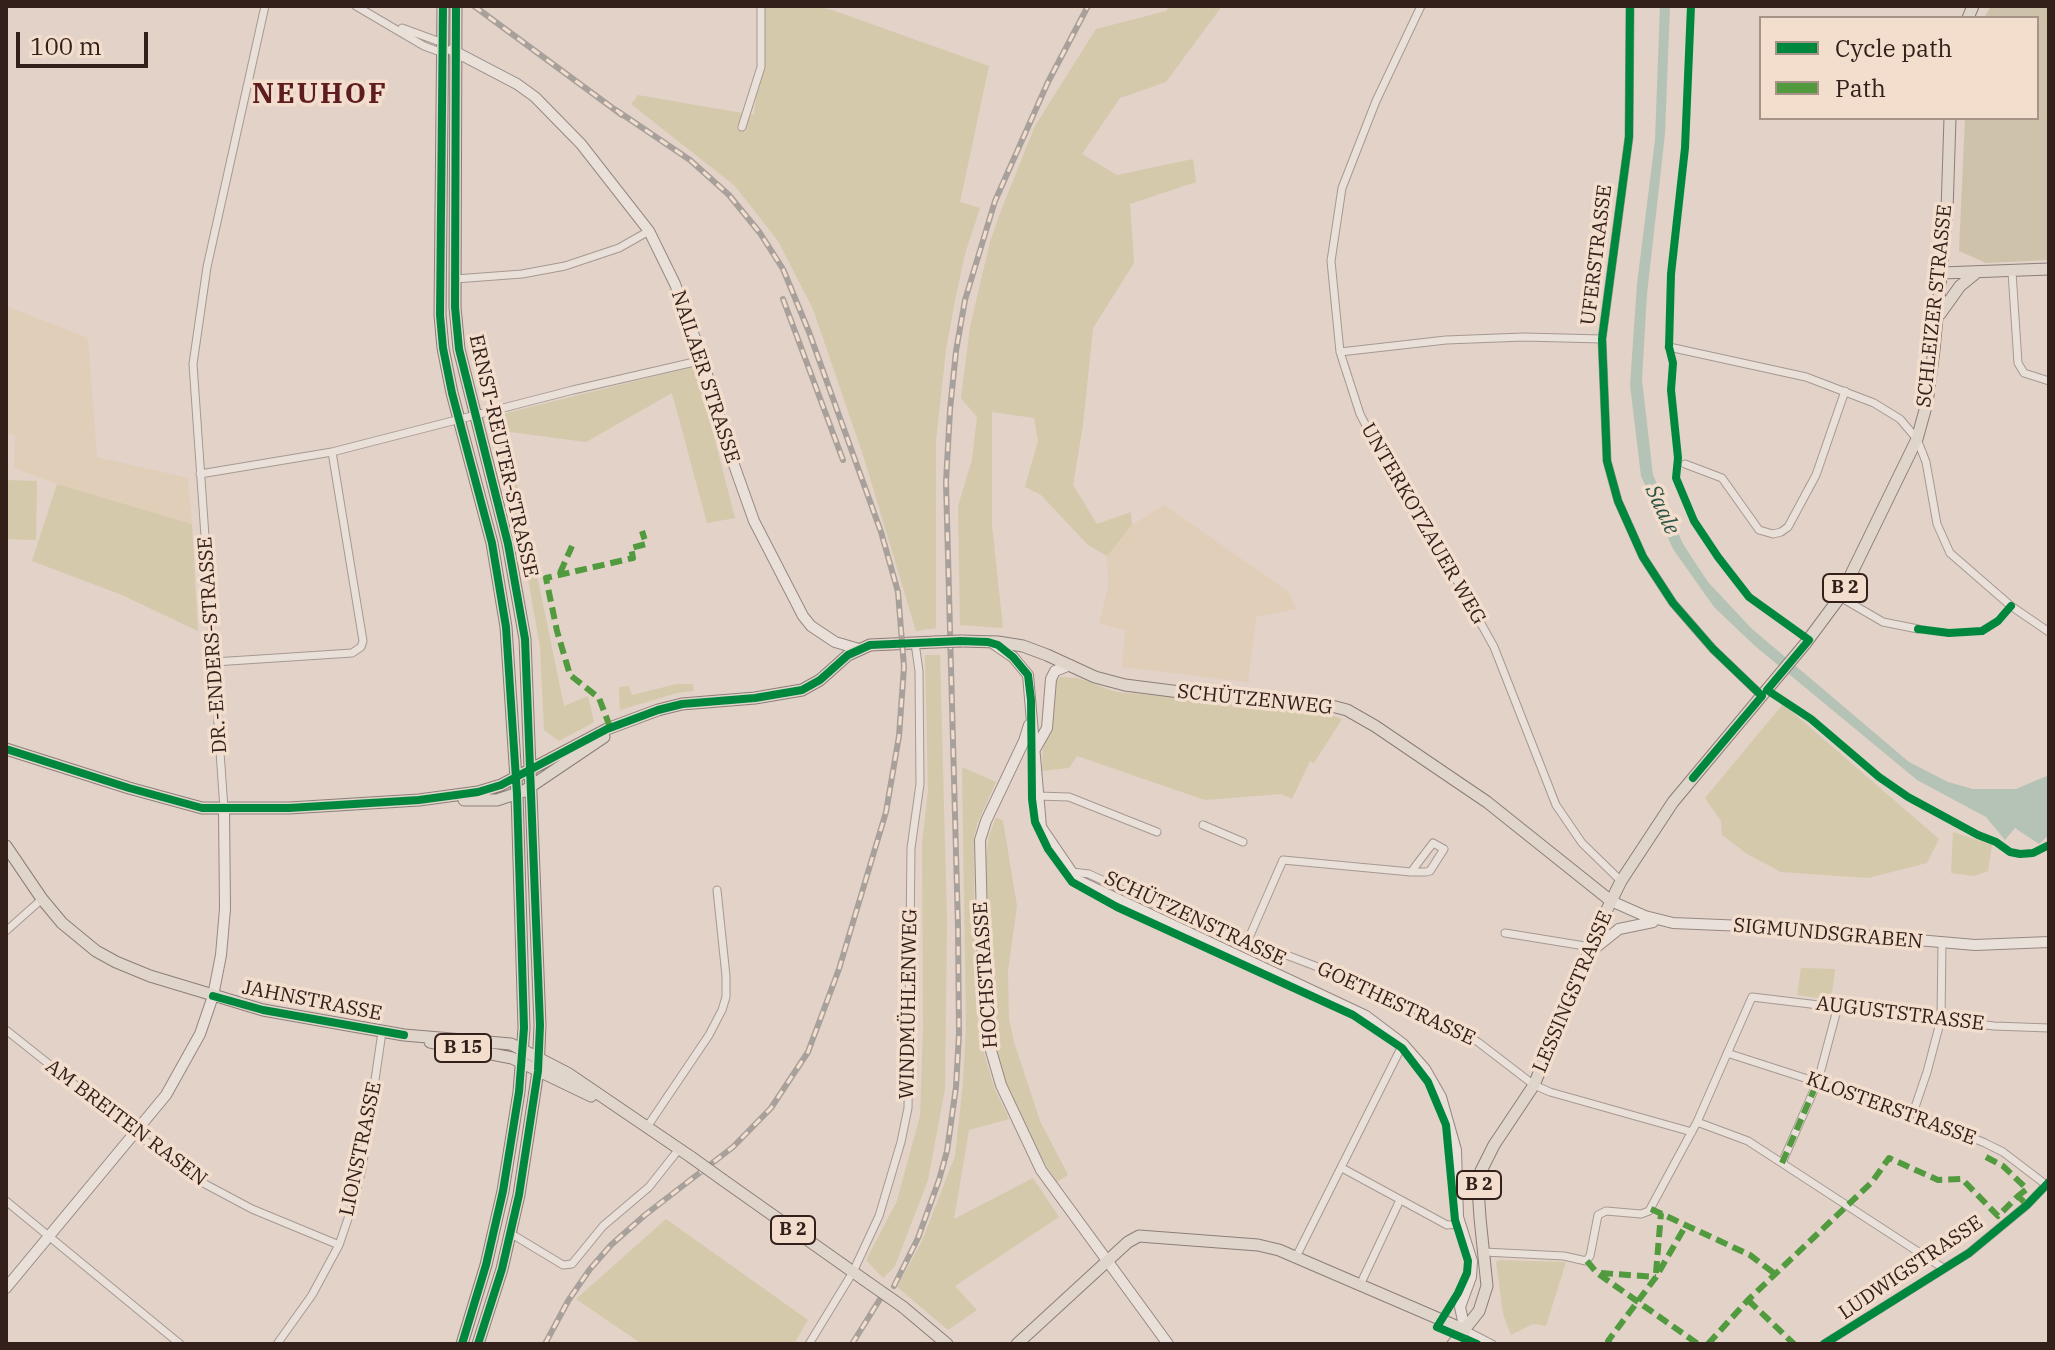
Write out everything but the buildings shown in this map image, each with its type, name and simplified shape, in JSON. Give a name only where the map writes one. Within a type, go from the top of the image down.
[{"type":"main road","name":"ERNST-REUTER-STRASSE","points":[[443,6],[439,311],[443,348],[492,543],[503,606],[517,794],[522,1063]]},
{"type":"main road","name":"ERNST-REUTER-STRASSE","points":[[456,6],[455,279],[459,349],[508,544],[525,639],[532,786],[538,1071]]},
{"type":"main road","name":"SCHLEIZER STRASSE","points":[[1917,439],[1927,403],[1938,318],[1950,120]]},
{"type":"main road","points":[[1942,273],[2049,269]]},
{"type":"main road","points":[[1938,318],[1960,286],[1976,273]]},
{"type":"main road","name":"B 2","points":[[1840,597],[1917,439]]},
{"type":"main road","name":"LESSINGSTRASSE","points":[[1465,1330],[1486,1295],[1487,1276],[1478,1188],[1481,1171],[1494,1145],[1534,1085],[1588,952],[1621,881],[1673,802],[1805,644],[1840,597]]},
{"type":"main road","points":[[419,800],[478,792],[531,770],[598,733],[682,704],[798,692],[820,680],[859,649],[877,644],[988,642]]},
{"type":"main road","name":"SCHÜTZENWEG","points":[[988,642],[1035,650],[1095,677],[1125,685],[1282,699],[1347,710],[1477,795],[1611,901]]},
{"type":"main road","points":[[6,749],[183,804],[224,809],[419,800],[497,800],[532,786],[630,720]]},
{"type":"main road","name":"JAHNSTRASSE","points":[[6,846],[62,923],[96,951],[150,976],[263,1010],[382,1032],[501,1042],[524,1048]]},
{"type":"main road","name":"JAHNSTRASSE","points":[[404,1035],[503,1056],[538,1071]]},
{"type":"main road","name":"B 15","points":[[524,1048],[540,1057]]},
{"type":"main road","name":"B 2","points":[[540,1057],[691,1157],[903,1307],[947,1344]]},
{"type":"main road","points":[[462,1344],[497,1219],[511,1147],[522,1063]]},
{"type":"main road","points":[[478,1344],[510,1233],[538,1071]]},
{"type":"main road","name":"B 2","points":[[538,1071],[613,1106]]},
{"type":"main road","points":[[1017,1344],[1139,1236],[1258,1245],[1296,1257],[1465,1330]]},
{"type":"main road","name":"B 2","points":[[1453,1344],[1465,1330]]},
{"type":"street","name":"DR.-ENDERS-STRASSE","points":[[6,1288],[166,1095],[187,1062],[205,1024],[213,996],[225,909],[224,809],[193,364],[207,267],[265,6]]},
{"type":"street","points":[[356,6],[443,48]]},
{"type":"street","points":[[742,127],[761,67],[761,6]]},
{"type":"street","name":"UNTERKOTZAUER WEG","points":[[1421,6],[1376,101],[1342,188],[1331,261],[1340,352],[1360,414],[1396,484],[1459,584],[1494,647],[1556,805],[1582,843],[1621,881]]},
{"type":"street","name":"UFERSTRASSE","points":[[1630,6],[1629,137],[1602,339],[1607,461],[1624,515],[1643,557],[1673,603],[1713,649],[1762,696]]},
{"type":"street","name":"NAILAER STRASSE","points":[[443,48],[517,84],[535,97],[581,144],[649,231],[675,284],[703,360],[742,492],[754,521],[803,616],[828,639],[859,649]]},
{"type":"street","points":[[455,279],[522,274],[565,266],[619,248],[649,231]]},
{"type":"street","points":[[2012,272],[2018,363],[2024,373],[2049,381]]},
{"type":"street","points":[[1340,352],[1446,340],[1524,337],[1602,339]]},
{"type":"street","points":[[1669,347],[1806,377],[1886,409],[1900,419],[1917,439],[1930,477],[1937,524],[1950,553],[2011,606],[2046,630],[2049,621]]},
{"type":"street","points":[[200,474],[332,452],[459,418],[703,360]]},
{"type":"street","points":[[1685,464],[1722,478],[1759,530],[1773,534],[1781,532],[1788,527],[1816,475],[1845,391]]},
{"type":"street","points":[[214,662],[352,653],[361,647],[363,641],[332,452]]},
{"type":"street","points":[[1840,597],[1883,622],[1918,629]]},
{"type":"street","name":"SCHÜTZENSTRASSE","points":[[988,642],[1004,649],[1022,665],[1030,687],[1041,827],[1070,871],[1084,885],[1366,1016],[1403,1044],[1432,1080],[1448,1116],[1456,1150],[1460,1224],[1472,1261],[1471,1277],[1460,1307],[1465,1330]]},
{"type":"street","name":"WINDMÜHLENWEG","points":[[809,1344],[858,1276],[879,1216],[908,1108],[911,848],[920,784],[919,671],[915,643]]},
{"type":"street","name":"SCHÜTZENSTRASSE","points":[[1034,751],[1047,728],[1051,679],[1055,671],[1070,665]]},
{"type":"street","name":"HOCHSTRASSE","points":[[1031,716],[1024,741],[982,831],[979,850],[984,1005],[990,1047],[1001,1085],[1018,1124],[1055,1192],[1168,1344]]},
{"type":"street","points":[[1037,796],[1069,797],[1157,832]]},
{"type":"street","points":[[1203,825],[1243,842]]},
{"type":"street","points":[[1248,940],[1283,860],[1411,872],[1430,871],[1444,849],[1433,843],[1411,872]]},
{"type":"street","name":"GOETHESTRASSE","points":[[1070,871],[1089,874],[1165,909],[1360,983],[1478,1042],[1534,1085]]},
{"type":"street","points":[[647,1127],[709,1035],[726,997],[717,890]]},
{"type":"street","points":[[6,931],[42,899]]},
{"type":"street","name":"SIGMUNDSGRABEN","points":[[1611,901],[1645,916],[1673,923],[1782,928],[1942,943],[1995,945],[2049,942]]},
{"type":"street","points":[[1505,933],[1588,952],[1619,929],[1650,922],[1673,923]]},
{"type":"street","points":[[1913,1113],[1941,1019],[1942,943]]},
{"type":"street","name":"AUGUSTSTRASSE","points":[[1727,1053],[1752,997],[2009,1027],[2049,1028]]},
{"type":"street","points":[[1782,1163],[1818,1081],[1838,1006]]},
{"type":"street","name":"AM BREITEN RASEN","points":[[6,1030],[190,1176],[252,1209],[339,1245]]},
{"type":"street","name":"LIONSTRASSE","points":[[277,1344],[312,1295],[339,1245],[362,1169],[382,1032]]},
{"type":"street","points":[[1296,1257],[1403,1044]]},
{"type":"street","points":[[1484,1252],[1564,1256],[1587,1261],[1595,1219],[1602,1212],[1641,1214],[1651,1209],[1697,1122],[1727,1053]]},
{"type":"street","name":"KLOSTERSTRASSE","points":[[1727,1053],[1913,1113],[2003,1152],[2048,1185]]},
{"type":"street","points":[[1534,1085],[1692,1132]]},
{"type":"street","points":[[1697,1122],[1748,1141],[1943,1268]]},
{"type":"street","points":[[510,1233],[563,1265],[572,1264],[603,1226],[649,1187],[679,1149]]},
{"type":"street","points":[[1342,1168],[1447,1225],[1460,1224]]},
{"type":"street","name":"LUDWIGSTRASSE","points":[[1824,1344],[1990,1236],[2048,1185]]},
{"type":"street","points":[[1360,1285],[1400,1200]]},
{"type":"street","points":[[6,1201],[180,1344]]},
{"type":"street","points":[[1465,1330],[1492,1344]]},
{"type":"shaded area","points":[[765,6],[816,6],[835,11],[989,66],[960,202],[980,208],[965,254],[955,300],[936,440],[936,628],[916,631],[864,458],[813,309],[778,241],[735,186],[631,104],[638,95],[754,115]]},
{"type":"shaded area","points":[[1169,6],[1222,6],[1166,82],[1120,98],[1082,154],[1117,175],[1193,159],[1196,182],[1130,204],[1134,263],[1093,328],[1073,485],[1097,524],[1131,512],[1132,525],[1107,556],[1088,545],[1041,495],[1025,487],[1038,441],[1034,418],[992,412],[992,525],[1003,628],[960,625],[958,506],[972,460],[977,417],[961,398],[970,327],[990,242],[1035,126],[1096,29],[1166,11]]},
{"type":"shaded area","points":[[1991,6],[2049,6],[2049,260],[1986,263],[1959,251],[1965,120],[2039,120],[2039,16],[1985,16]]},
{"type":"shaded area","points":[[6,306],[88,338],[97,457],[188,478],[192,524],[14,468],[15,435],[6,432]]},
{"type":"shaded area","points":[[696,366],[735,518],[707,523],[672,393],[586,442],[503,431],[523,507],[564,706],[588,696],[594,722],[559,741],[544,730],[540,647],[520,533],[490,417]]},
{"type":"shaded area","points":[[6,480],[37,481],[36,540],[6,539]]},
{"type":"shaded area","points":[[57,484],[192,524],[198,631],[122,595],[32,561]]},
{"type":"shaded area","points":[[1164,505],[1289,592],[1296,609],[1256,617],[1248,682],[1122,667],[1125,630],[1099,623],[1108,587],[1107,556],[1132,525]]},
{"type":"shaded area","points":[[925,655],[940,655],[947,921],[945,1089],[928,1180],[895,1266],[883,1278],[866,1260],[897,1201],[920,1116],[922,843],[928,791]]},
{"type":"shaded area","points":[[1060,677],[1078,678],[1116,692],[1314,709],[1342,719],[1314,763],[1310,761],[1292,799],[1281,794],[1205,800],[1077,756],[1069,768],[1042,771],[1043,743],[1051,732],[1053,688]]},
{"type":"shaded area","points":[[677,684],[693,684],[694,691],[620,710],[619,687],[629,686],[632,695]]},
{"type":"shaded area","points":[[1783,704],[1939,839],[1927,863],[1868,878],[1781,872],[1747,854],[1722,835],[1721,821],[1705,798]]},
{"type":"shaded area","points":[[962,767],[996,782],[974,838],[975,976],[983,1049],[994,1087],[1009,1119],[969,1130],[954,1219],[1033,1178],[1059,1217],[955,1286],[977,1310],[948,1330],[897,1287],[922,1241],[955,1156],[966,1026]]},
{"type":"shaded area","points":[[996,817],[1003,821],[1017,906],[1008,971],[1009,1019],[1040,1121],[1068,1175],[1057,1182],[1040,1156],[1006,1083],[992,1027],[986,857]]},
{"type":"shaded area","points":[[1953,832],[1992,845],[1988,871],[1974,876],[1951,873]]},
{"type":"shaded area","points":[[1801,968],[1835,969],[1831,1000],[1797,995]]},
{"type":"shaded area","points":[[666,1219],[808,1320],[794,1344],[642,1344],[576,1299]]},
{"type":"shaded area","points":[[1496,1262],[1566,1262],[1546,1326],[1533,1324],[1511,1335],[1503,1314]]},
{"type":"water","name":"Saale","points":[[1660,6],[1670,6],[1665,134],[1647,294],[1642,380],[1653,475],[1683,544],[1708,582],[1751,628],[1909,762],[1948,782],[1973,789],[2016,789],[2049,775],[2049,835],[2039,844],[2015,828],[2005,840],[1986,817],[1917,780],[1755,646],[1714,607],[1673,549],[1641,476],[1630,385],[1637,284],[1655,140]]},
{"type":"railway","points":[[474,6],[622,115]]},
{"type":"railway","points":[[894,1286],[918,1238],[939,1180],[947,1151],[956,1087],[958,927],[946,482],[956,351],[965,300],[995,201],[1048,82],[1088,6]]},
{"type":"railway","points":[[545,1344],[568,1301],[611,1245],[733,1147],[771,1108],[808,1052],[839,969],[886,812],[899,736],[904,667],[898,592],[881,532],[783,269],[760,233],[729,195],[690,160],[616,110]]},
{"type":"railway","points":[[783,299],[843,460]]},
{"type":"railway","points":[[852,1344],[885,1291]]},
{"type":"marked path","points":[[610,727],[599,698],[570,675],[546,578],[633,558],[631,548],[646,544],[642,531]]},
{"type":"marked path","points":[[560,573],[572,546]]},
{"type":"marked path","points":[[1782,1163],[1818,1081]]},
{"type":"marked path","points":[[1986,1157],[2003,1166],[2027,1189],[2018,1196]]},
{"type":"marked path","points":[[1708,1344],[1748,1300],[1872,1182],[1889,1158],[1938,1180],[1962,1179],[1998,1216],[2018,1196],[2027,1205]]},
{"type":"marked path","points":[[1651,1209],[1750,1255],[1775,1274]]},
{"type":"marked path","points":[[1656,1273],[1661,1213]]},
{"type":"marked path","points":[[1610,1344],[1608,1341],[1656,1277],[1686,1225]]},
{"type":"marked path","points":[[1587,1261],[1597,1273],[1698,1344]]},
{"type":"marked path","points":[[1601,1273],[1656,1277]]},
{"type":"marked path","points":[[1748,1300],[1794,1344]]},
{"type":"cycle path","points":[[443,6],[440,315],[452,393],[492,543],[506,627],[517,794],[524,1028],[519,1092],[503,1191],[486,1265],[462,1344]]},
{"type":"cycle path","points":[[456,6],[455,307],[459,349],[508,544],[525,639],[540,1025],[538,1071],[519,1195],[502,1269],[478,1344]]},
{"type":"cycle path","points":[[1630,6],[1629,137],[1602,339],[1607,461],[1618,501],[1643,557],[1673,603],[1713,649],[1762,696],[1693,778]]},
{"type":"cycle path","points":[[1691,6],[1685,148],[1671,274],[1669,347],[1673,363],[1671,390],[1678,458],[1676,478],[1694,521],[1749,597],[1809,640],[1767,690],[1811,719],[1879,777],[1908,797],[2010,852],[2033,853],[2049,845]]},
{"type":"cycle path","points":[[1918,629],[1949,633],[1982,631],[1998,621],[2011,606]]},
{"type":"cycle path","points":[[6,749],[202,808],[289,808],[419,800],[478,792],[501,785],[607,729],[658,710],[682,704],[755,698],[802,690],[820,680],[848,655],[870,645],[961,641],[998,645],[1028,675],[1035,822],[1048,849],[1072,882],[1117,907],[1353,1015],[1402,1048],[1428,1082],[1446,1125],[1455,1220],[1468,1261],[1467,1273],[1458,1293],[1437,1327],[1477,1344]]},
{"type":"cycle path","points":[[213,996],[263,1010],[404,1035]]},
{"type":"cycle path","points":[[1824,1344],[1969,1253],[2027,1205],[2049,1182]]},
{"type":"district","name":"NEUHOF","points":[[320,95]]}]
